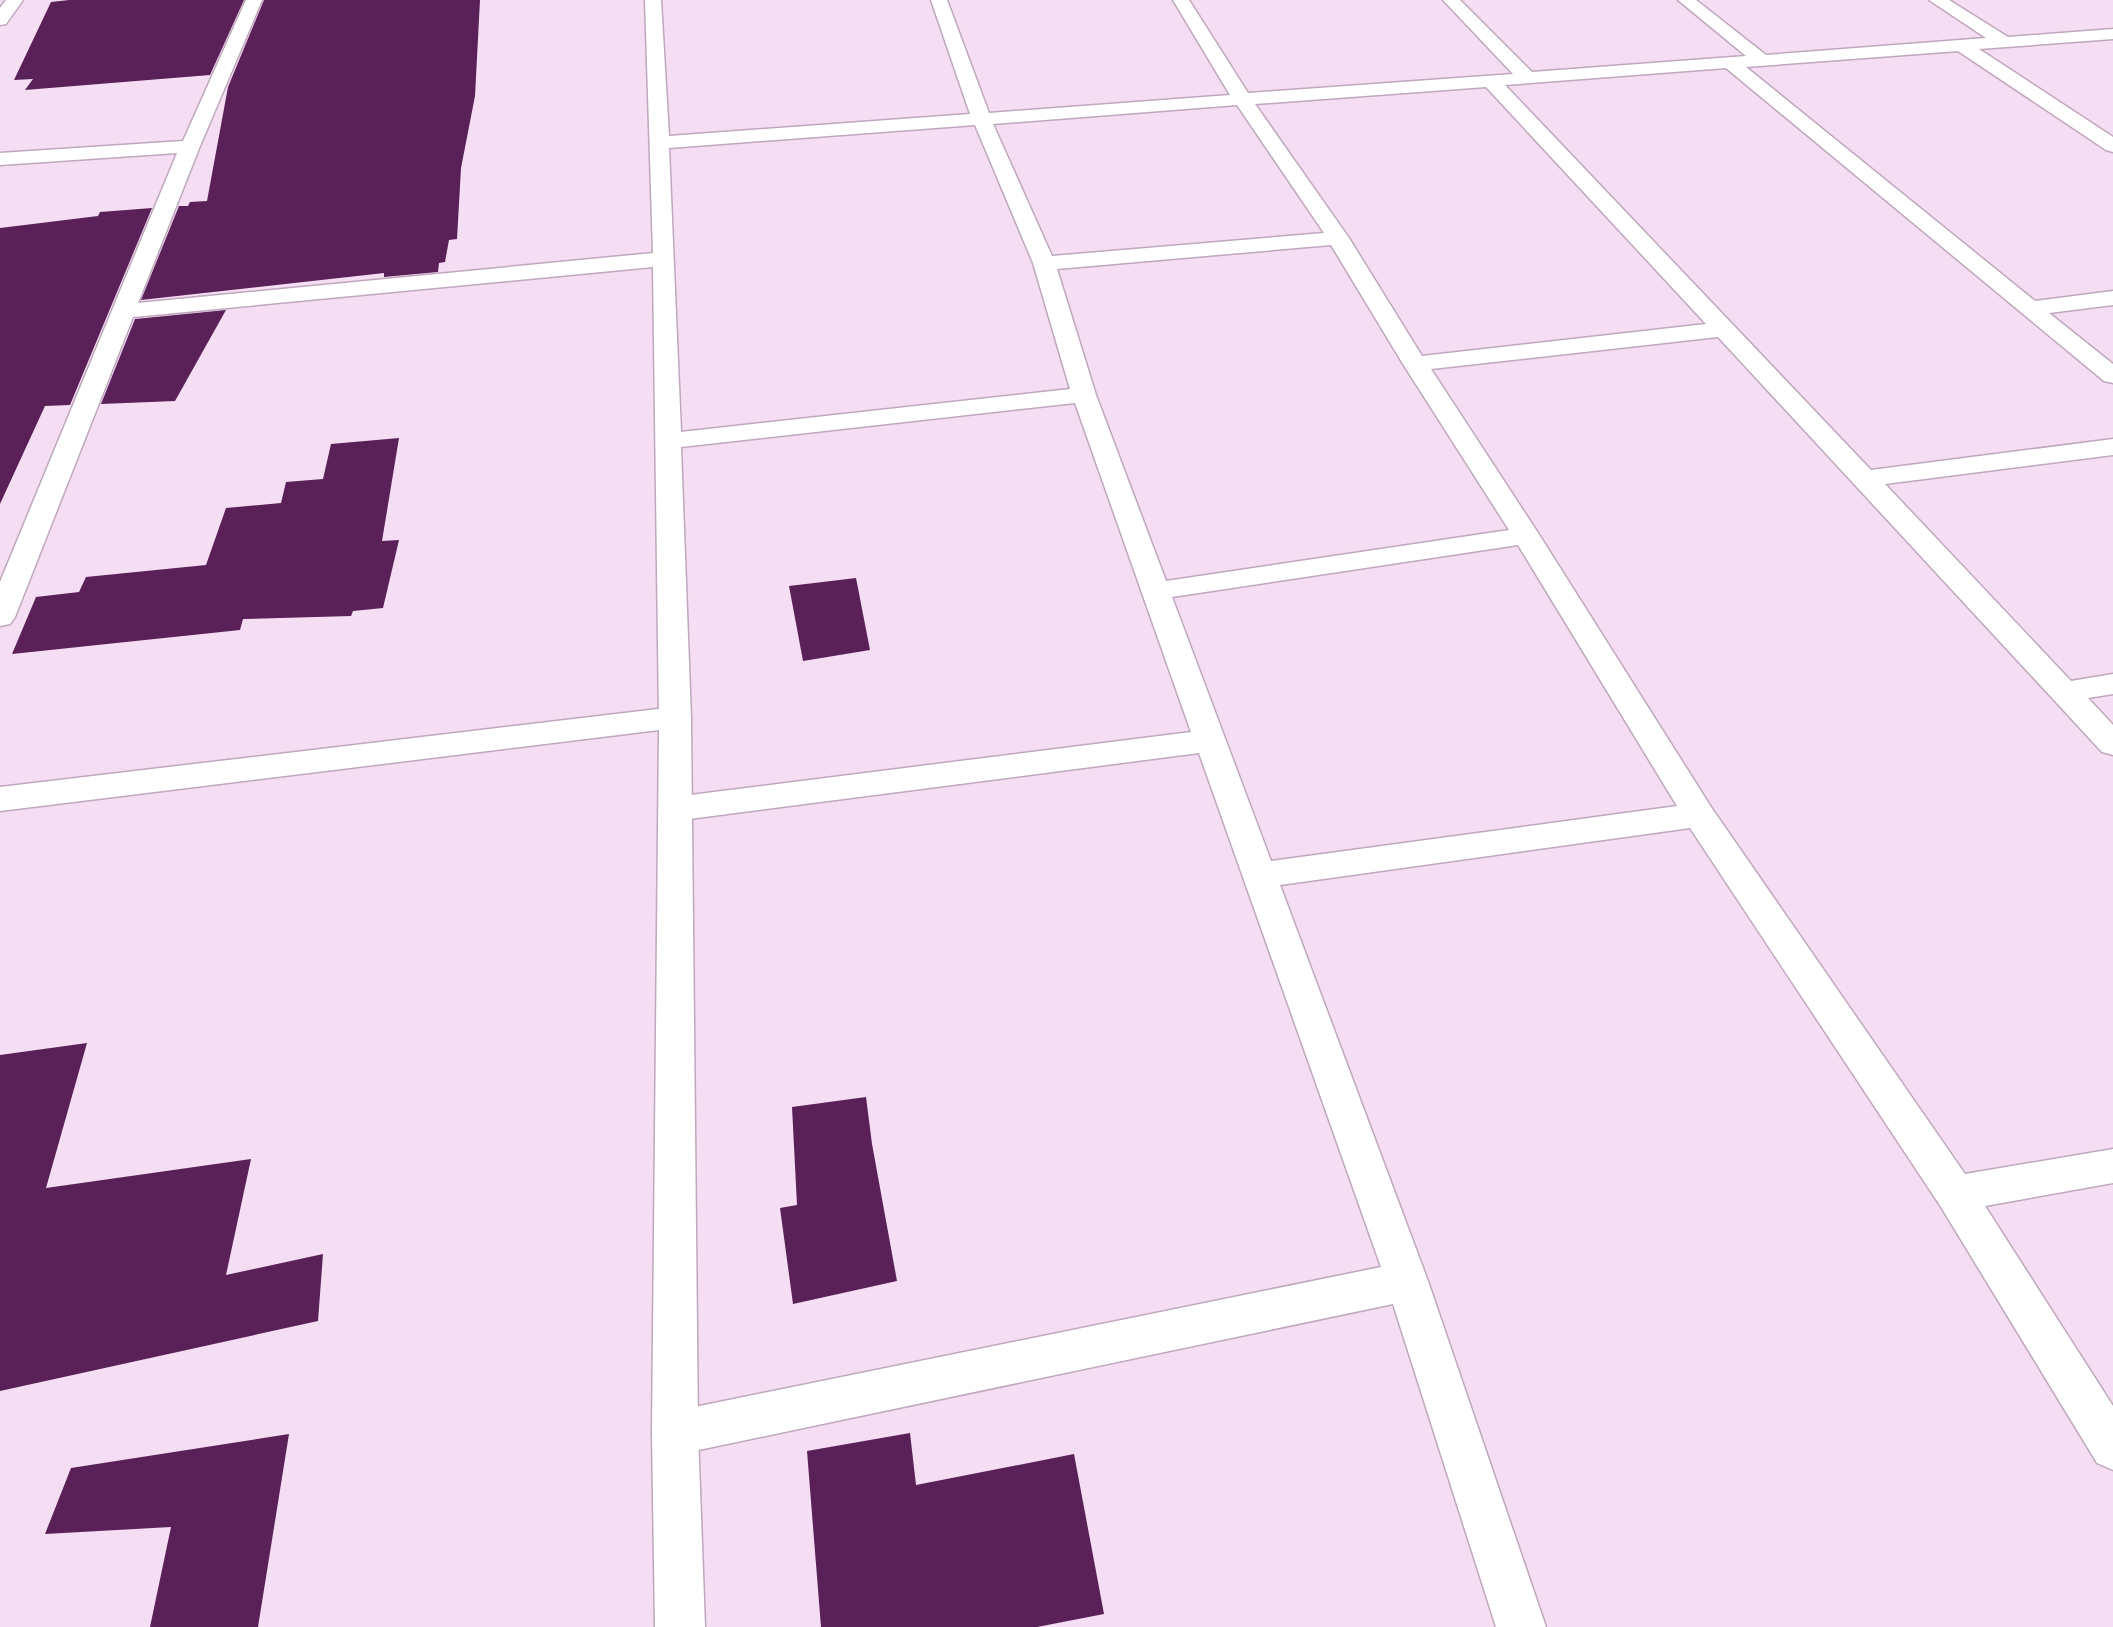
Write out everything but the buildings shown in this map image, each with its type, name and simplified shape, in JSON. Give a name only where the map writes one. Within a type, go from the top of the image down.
[{"type":"street","points":[[0,617],[190,147],[254,0]]},
{"type":"street","points":[[653,0],[664,259],[675,718],[675,1433],[680,1627]]},
{"type":"street","points":[[939,0],[982,120],[1044,263],[1084,395],[1208,741],[1260,875],[1407,1281],[1521,1627]]},
{"type":"street","points":[[1181,0],[1243,100],[1338,238],[1699,815],[1955,1194],[2113,1447]]},
{"type":"street","points":[[1451,0],[1528,79]]},
{"type":"street","points":[[1686,0],[1763,61]]},
{"type":"street","points":[[1937,0],[2004,42]]},
{"type":"street","points":[[0,20],[10,1]]},
{"type":"street","points":[[660,143],[2113,34]]},
{"type":"street","points":[[1961,45],[2113,146]]},
{"type":"street","points":[[1730,63],[2113,376]]},
{"type":"street","points":[[1491,81],[2113,744]]},
{"type":"street","points":[[0,159],[190,147]]},
{"type":"street","points":[[1044,263],[1338,238]]},
{"type":"street","points":[[124,311],[664,259]]},
{"type":"street","points":[[2030,308],[2113,298]]},
{"type":"street","points":[[1415,364],[1724,329]]},
{"type":"street","points":[[667,441],[1084,395]]},
{"type":"street","points":[[1865,479],[2113,447]]},
{"type":"street","points":[[1155,591],[1526,536]]},
{"type":"street","points":[[2064,692],[2113,684]]},
{"type":"street","points":[[0,799],[675,718]]},
{"type":"street","points":[[674,810],[1208,741]]},
{"type":"street","points":[[1260,875],[1699,815]]},
{"type":"street","points":[[1955,1194],[2113,1166]]},
{"type":"street","points":[[675,1433],[1407,1281]]}]
